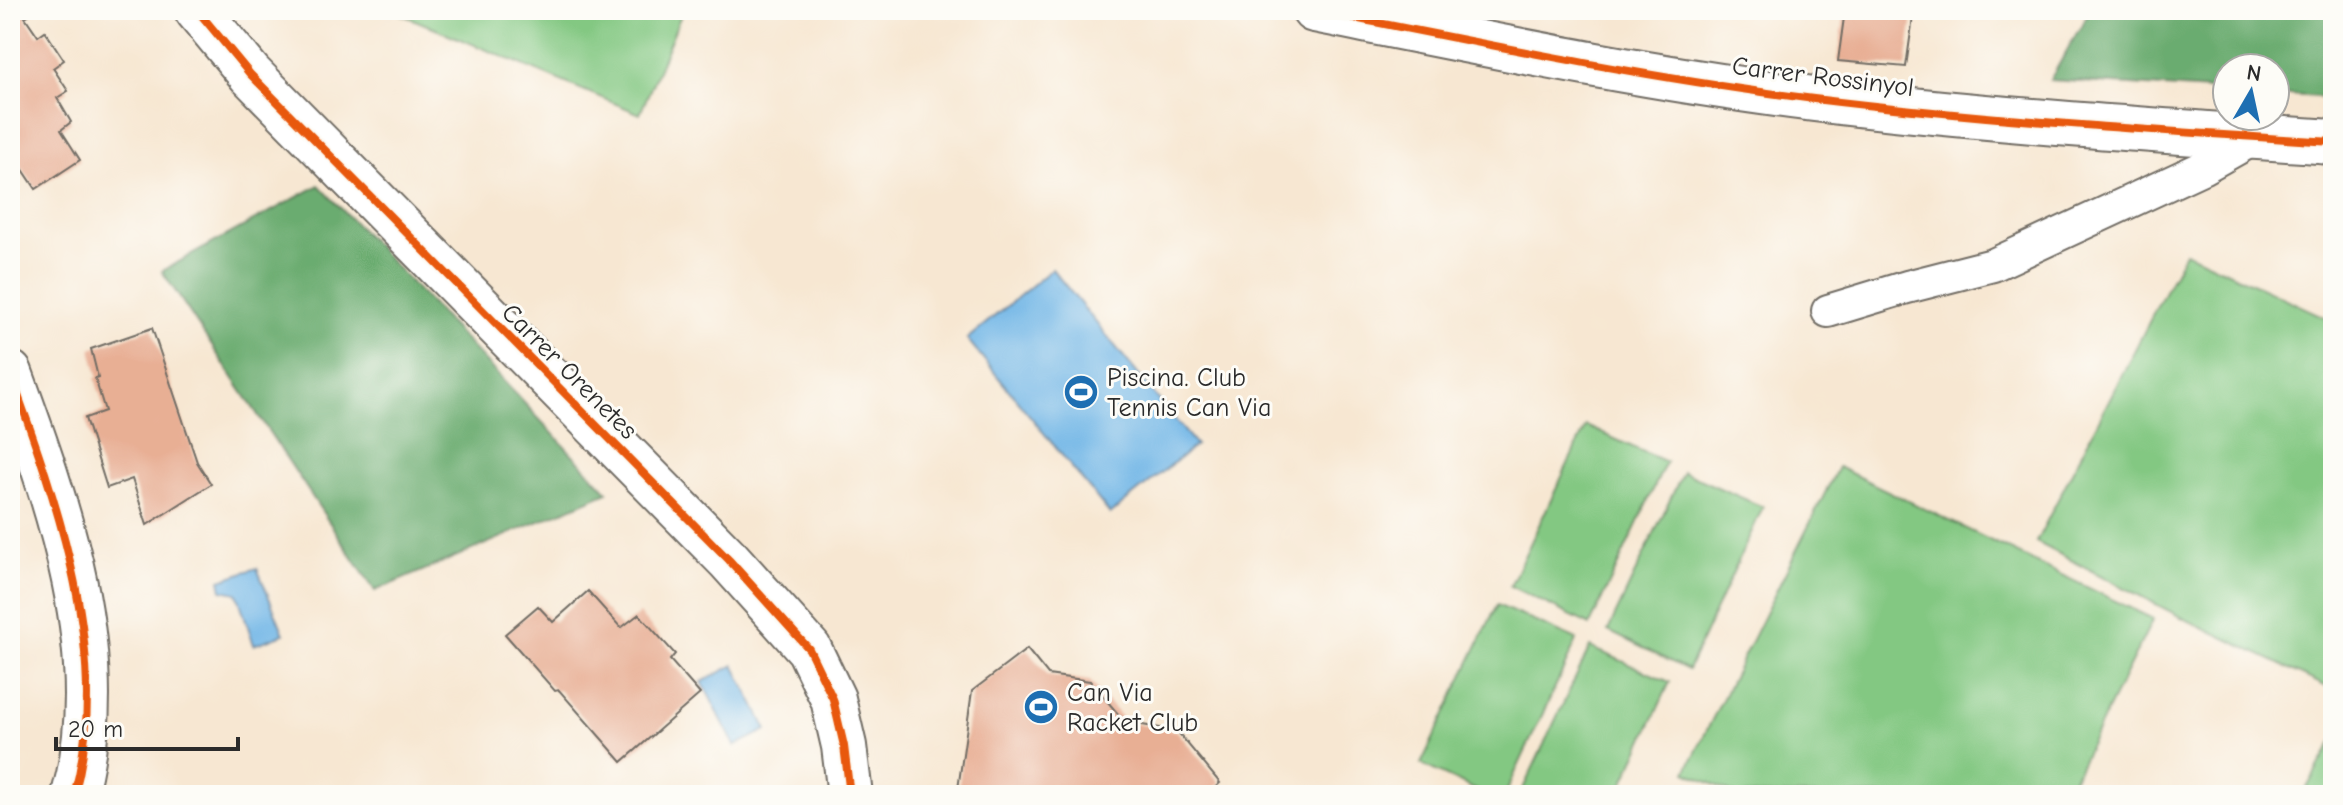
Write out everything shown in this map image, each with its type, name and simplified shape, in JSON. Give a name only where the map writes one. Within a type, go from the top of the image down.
[{"type":"street","name":"Carrer Orenetes","points":[[197,10],[250,74],[729,560],[809,649],[833,699],[844,746],[850,795]]},
{"type":"street","name":"Carrer Rossinyol","points":[[1314,10],[1560,58],[1814,99],[2127,129],[2333,142]]},
{"type":"street","points":[[10,373],[44,465],[65,538],[84,650],[89,714],[84,761],[74,795]]},
{"type":"lane","points":[[1828,311],[1993,265],[2202,168],[2257,137]]},
{"type":"green space","points":[[391,10],[683,10],[640,114]]},
{"type":"green space","points":[[2090,10],[2333,10],[2333,98],[2291,95],[2291,52],[2211,52],[2211,90],[2050,80]]},
{"type":"green space","points":[[319,185],[608,492],[375,591],[162,271]]},
{"type":"green space","points":[[2185,252],[2331,320],[2333,317],[2333,690],[2179,616],[2036,542]]},
{"type":"green space","points":[[1586,426],[1666,462],[1590,625],[1510,586]]},
{"type":"green space","points":[[1838,467],[2153,619],[2065,795],[1737,795],[1686,772]]},
{"type":"green space","points":[[1683,472],[1763,507],[1688,670],[1608,631]]},
{"type":"green space","points":[[1497,605],[1577,640],[1505,795],[1486,795],[1421,764]]},
{"type":"green space","points":[[1590,647],[1670,682],[1618,795],[1520,795]]},
{"type":"green space","points":[[2333,741],[2333,791],[2328,795],[2303,795]]},
{"type":"water","name":"Piscina. Club Tennis Can Via","points":[[1052,269],[1196,445],[1110,514],[967,339]]},
{"type":"water","points":[[257,568],[284,634],[254,645],[237,593],[222,590],[220,580]]},
{"type":"water","points":[[734,665],[767,730],[735,746],[702,682]]},
{"type":"building","points":[[10,10],[37,10],[25,17],[38,36],[45,31],[64,60],[53,68],[68,91],[57,98],[71,122],[61,130],[80,160],[36,189],[10,150],[10,129],[17,124],[10,68]]},
{"type":"building","points":[[1845,10],[1914,10],[1906,67],[1838,61]]},
{"type":"building","points":[[152,328],[197,462],[211,484],[147,525],[132,479],[107,488],[85,418],[105,411],[95,378],[98,377],[91,349]]},
{"type":"building","points":[[588,591],[621,628],[639,614],[675,654],[670,660],[700,694],[622,762],[505,634],[538,606],[553,622]]},
{"type":"building","name":"Can Via Racket Club","points":[[1027,649],[1048,675],[1090,681],[1125,722],[1177,731],[1220,783],[1207,795],[951,795],[958,789],[972,691]]},
{"type":"cycle path","points":[[197,10],[250,74],[729,560],[809,649],[833,699],[844,746],[850,795]]},
{"type":"cycle path","points":[[1314,10],[1626,70],[1814,99],[2008,119],[2333,142]]},
{"type":"cycle path","points":[[10,373],[61,527],[83,635],[87,689],[84,743],[74,795]]},
{"type":"place","name":"Piscina. Club Tennis Can Via","points":[[1081,392]]},
{"type":"place","name":"Can Via Racket Club","points":[[1041,707]]}]
